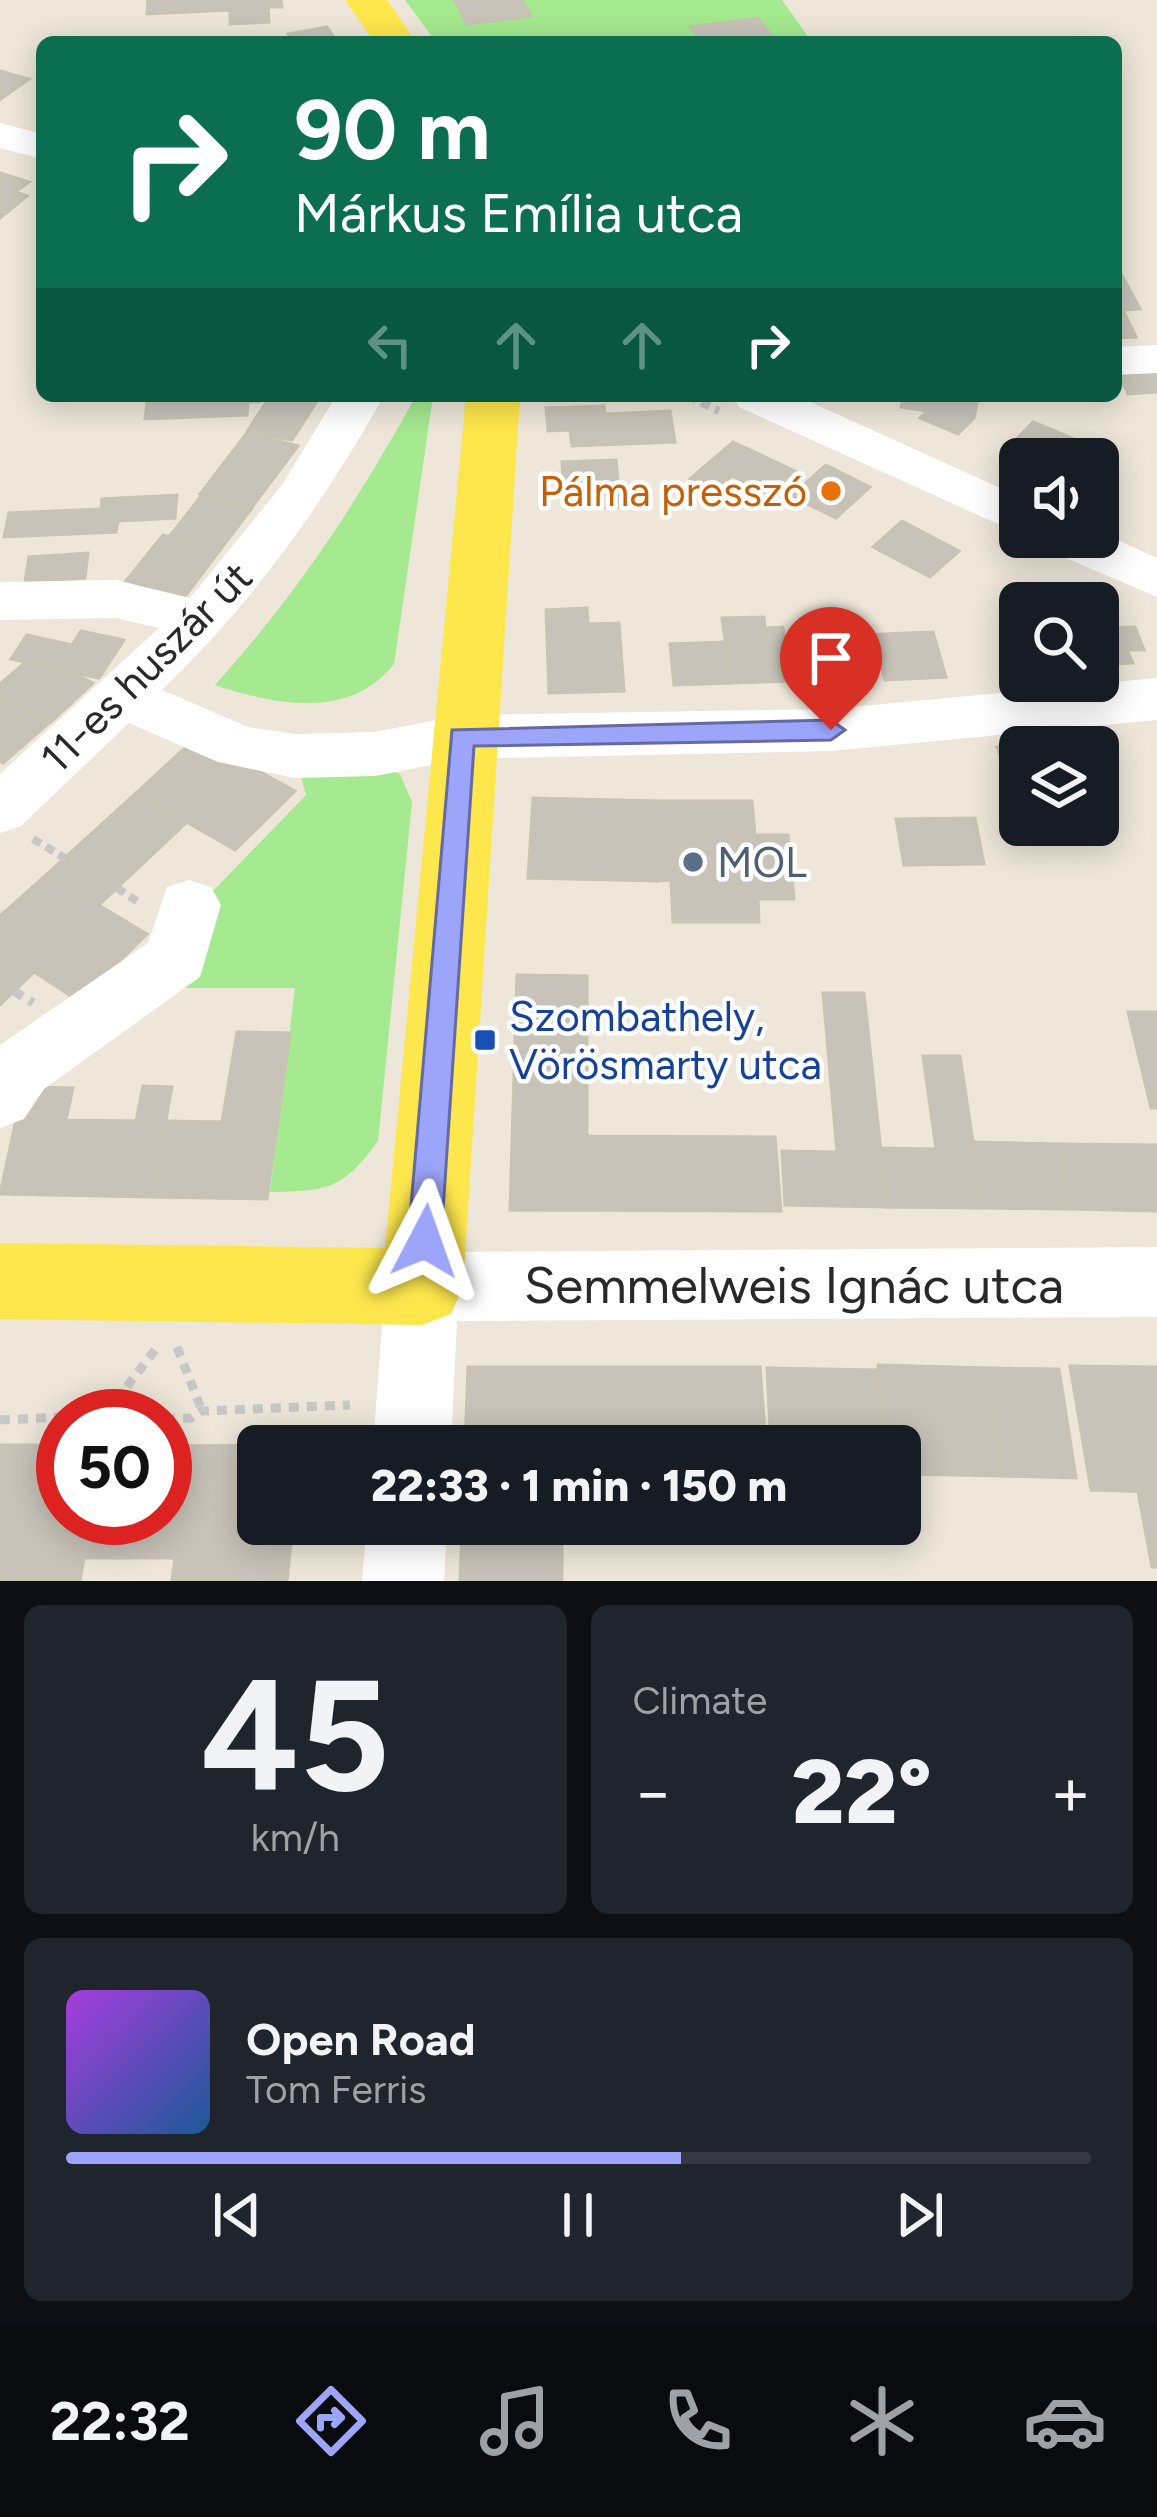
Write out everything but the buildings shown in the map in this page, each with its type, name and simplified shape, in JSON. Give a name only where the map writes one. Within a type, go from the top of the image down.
[{"type":"main road","points":[[367,0],[391,36]]},
{"type":"main road","points":[[422,1287],[489,407]]},
{"type":"main road","name":"Semmelweis Ignác utca","points":[[0,1281],[422,1287]]},
{"type":"street","points":[[0,135],[36,145]]},
{"type":"street","points":[[1122,361],[1157,359]]},
{"type":"street","name":"11-es huszár út","points":[[0,810],[202,620],[302,495],[356,402]]},
{"type":"street","points":[[769,402],[999,507]]},
{"type":"street","points":[[1110,558],[1157,579]]},
{"type":"street","points":[[0,601],[116,598],[202,620]]},
{"type":"street","points":[[121,696],[239,747],[295,756],[375,754],[462,737],[831,730],[1157,699]]},
{"type":"street","points":[[0,1098],[20,1068],[177,958],[189,904]]},
{"type":"street","name":"Semmelweis Ignác utca","points":[[422,1287],[1157,1282]]},
{"type":"street","points":[[413,1425],[422,1287]]},
{"type":"street","points":[[403,1581],[405,1545]]},
{"type":"path","points":[[127,1389],[158,1346]]},
{"type":"path","points":[[177,1347],[202,1411]]},
{"type":"path","points":[[192,1417],[202,1411],[350,1405]]},
{"type":"path","points":[[0,1420],[36,1418]]},
{"type":"green space","points":[[405,0],[782,0],[808,36],[432,36]]},
{"type":"green space","points":[[413,402],[432,402],[394,664],[376,682],[334,701],[287,702],[215,685],[274,615],[370,475]]},
{"type":"green space","points":[[297,761],[371,763],[400,774],[412,802],[378,1141],[354,1170],[332,1184],[270,1192],[295,988],[181,988],[209,944],[213,891],[306,795]]},
{"type":"place","name":"Pálma presszó","points":[[831,491]]},
{"type":"place","name":"MOL","points":[[693,862]]},
{"type":"place","name":"Szombathely, Vörösmarty utca","points":[[485,1040]]},
{"type":"route","points":[[425,1241],[462,737],[831,730]]}]
